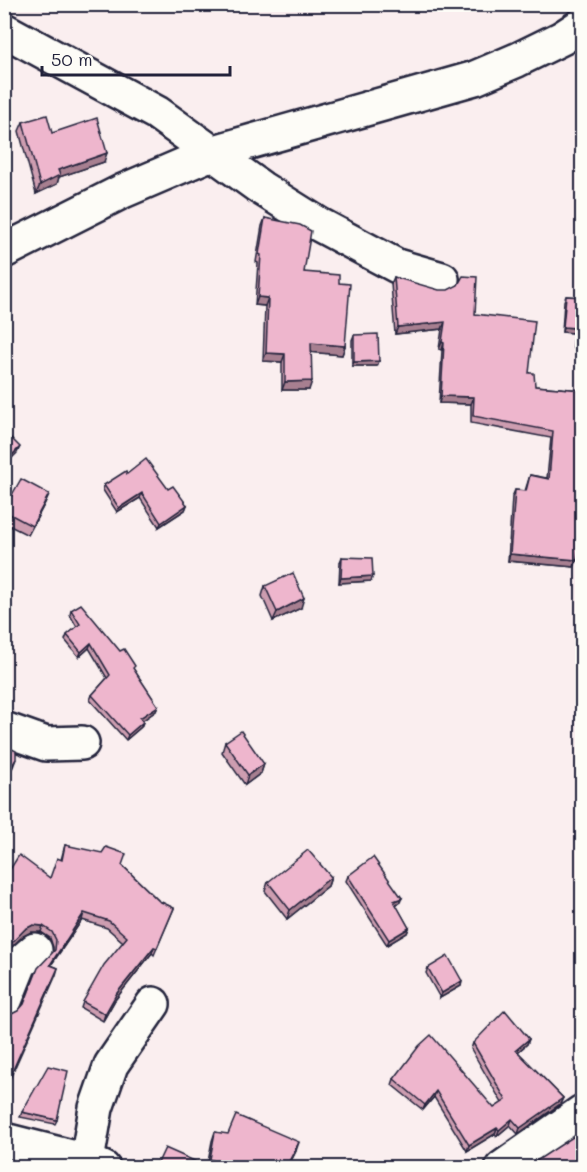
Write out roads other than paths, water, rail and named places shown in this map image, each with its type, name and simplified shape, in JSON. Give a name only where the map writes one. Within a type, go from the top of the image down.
[{"type":"street","points":[[4,251],[123,191],[214,152],[475,78],[535,51],[582,25]]},
{"type":"street","points":[[4,30],[157,113],[261,188],[320,225],[397,266],[442,279]]},
{"type":"street","points":[[4,729],[46,744],[82,743]]},
{"type":"street","points":[[4,1003],[20,963],[35,951]]},
{"type":"street","points":[[4,1140],[95,1164],[96,1108],[111,1065],[153,1004]]},
{"type":"street","points":[[502,1167],[582,1112]]}]
